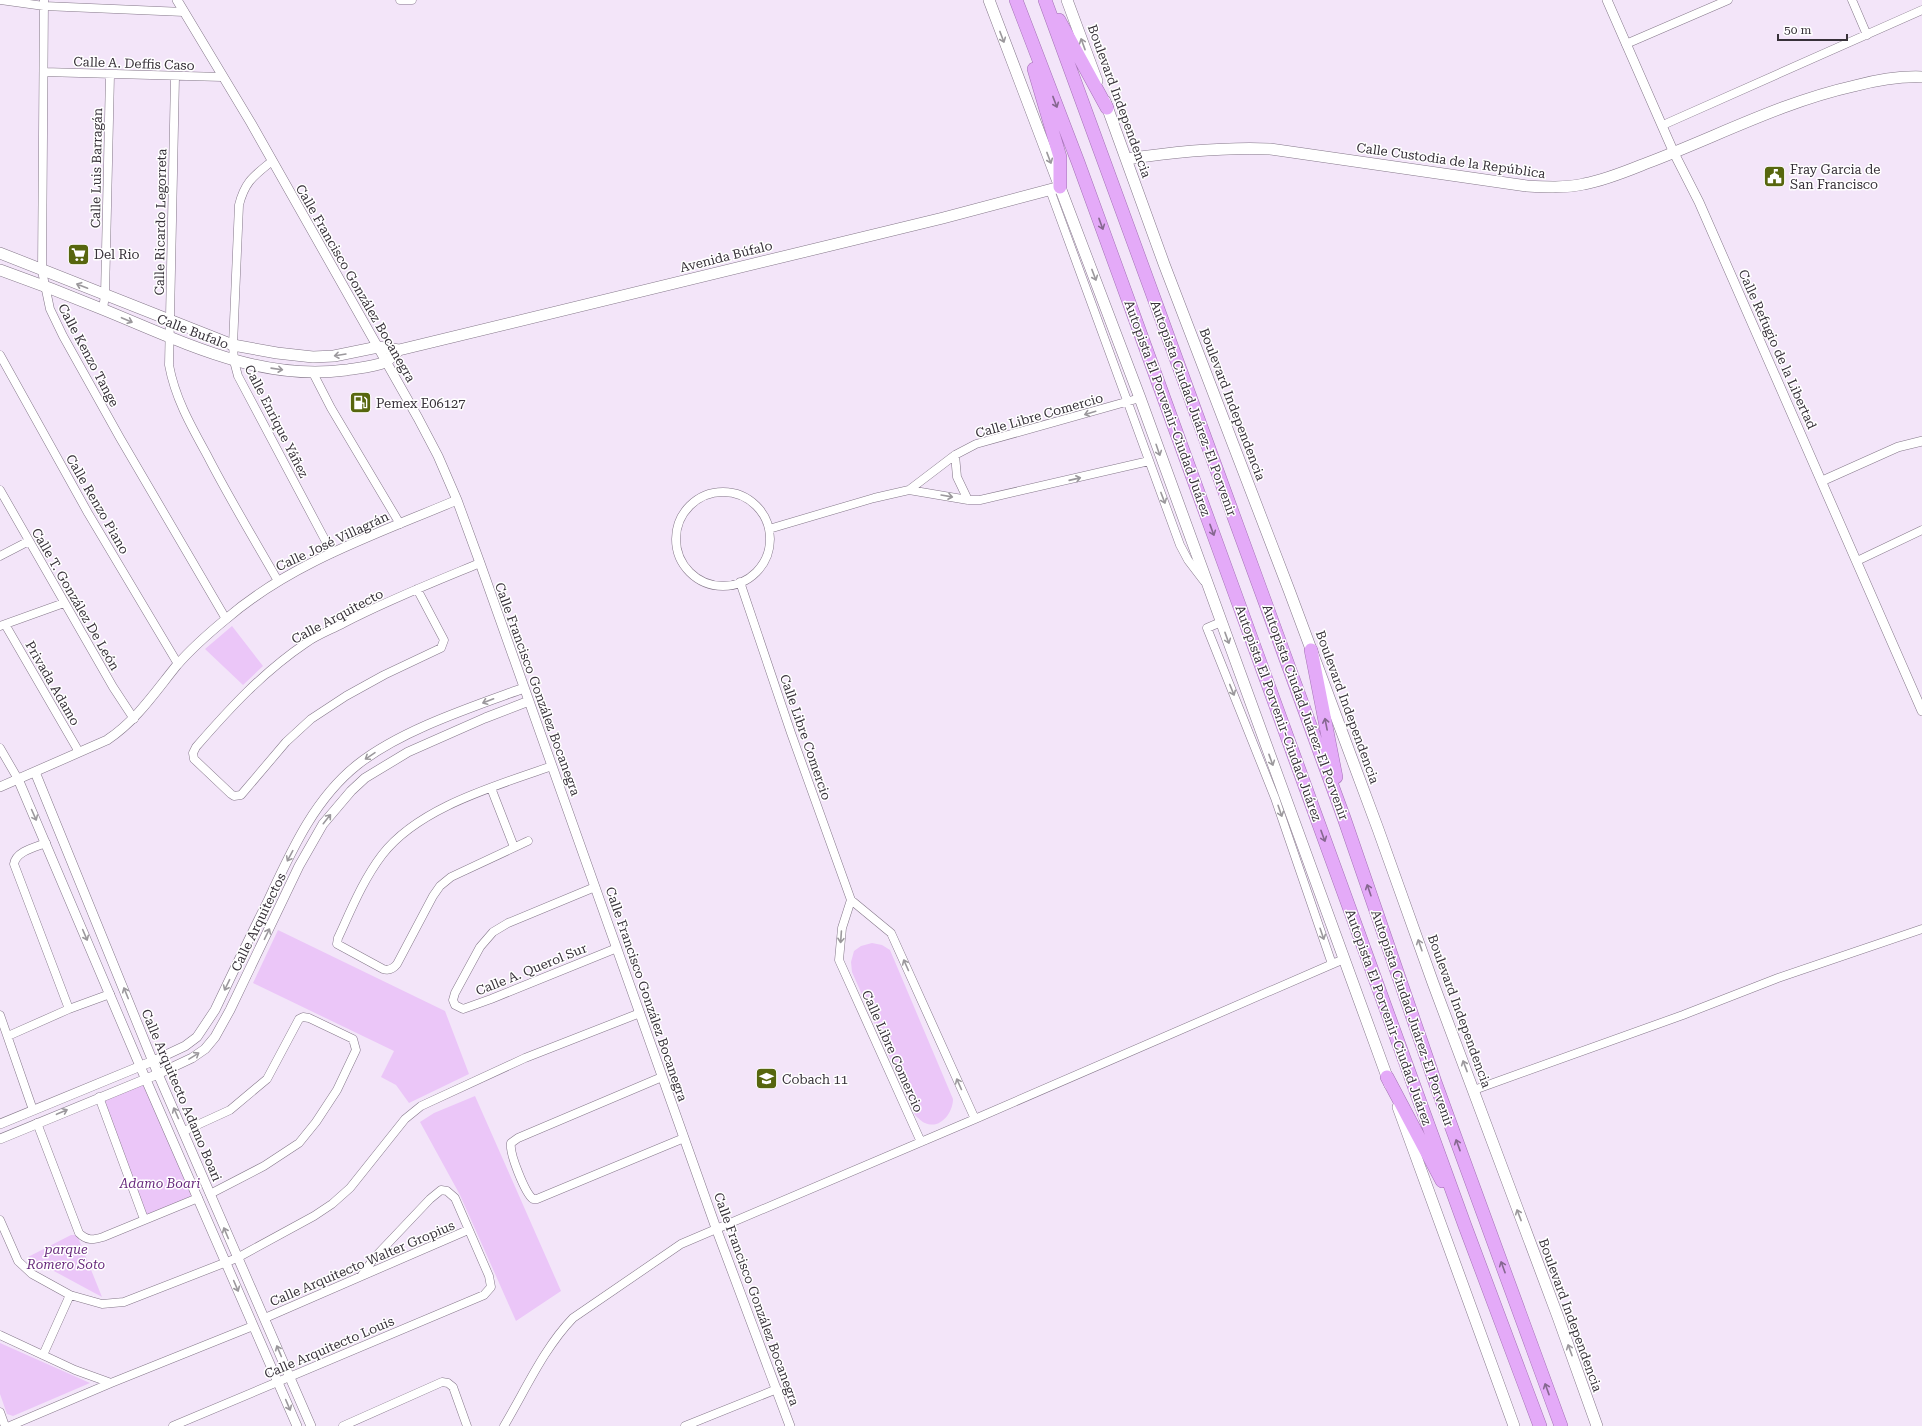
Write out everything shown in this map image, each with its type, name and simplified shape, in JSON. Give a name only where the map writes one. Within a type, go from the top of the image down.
[{"type":"highway","name":"Autopista El Porvenir-Ciudad Juárez","points":[[1016,0],[1078,162],[1465,1226],[1540,1426]]},
{"type":"highway","name":"Autopista Ciudad Juárez-El Porvenir","points":[[1045,0],[1344,818],[1435,1082],[1561,1426]]},
{"type":"highway","points":[[1048,0],[1107,108]]},
{"type":"highway","points":[[1021,14],[1032,62],[1060,157],[1055,188]]},
{"type":"highway","points":[[1311,650],[1344,818]]},
{"type":"highway","points":[[1387,1077],[1465,1226]]},
{"type":"main road","points":[[989,0],[1055,188],[1077,230],[1140,398],[1221,622],[1290,825],[1344,959],[1514,1426]]},
{"type":"main road","name":"Boulevard Independencia","points":[[1067,0],[1127,159],[1164,264],[1311,650],[1597,1426]]},
{"type":"main road","name":"Calle Custodia de la República","points":[[1127,159],[1194,151],[1249,148],[1270,149],[1527,186],[1570,186],[1601,181],[1674,153],[1768,113],[1828,92],[1885,78],[1904,76],[1922,77]]},
{"type":"main road","name":"Avenida Búfalo","points":[[378,347],[399,350],[943,218],[1055,188]]},
{"type":"main road","name":"Calle Bufalo","points":[[0,253],[233,345],[277,354],[313,357],[334,356],[378,347]]},
{"type":"main road","name":"Calle Bufalo","points":[[0,270],[103,309],[170,338],[234,361],[274,369],[313,373],[352,369],[385,362]]},
{"type":"main road","name":"Avenida Búfalo","points":[[385,362],[399,350]]},
{"type":"street","points":[[0,0],[184,12]]},
{"type":"street","name":"Calle Francisco González Bocanegra","points":[[177,0],[251,123],[438,456],[480,563],[716,1228],[790,1426]]},
{"type":"street","points":[[400,0],[412,0]]},
{"type":"street","name":"Calle Refugio de la Libertad","points":[[1606,0],[1663,125],[1674,153],[1699,202],[1922,711]]},
{"type":"street","points":[[1626,44],[1728,0]]},
{"type":"street","points":[[1852,0],[1867,34]]},
{"type":"street","name":"Calle Kenzo Tange","points":[[44,3],[42,270],[50,309],[63,336],[120,438],[226,619]]},
{"type":"street","points":[[1663,125],[1922,10]]},
{"type":"street","name":"Calle A. Deffis Caso","points":[[44,72],[175,77],[222,77]]},
{"type":"street","name":"Calle Luis Barragán","points":[[103,309],[105,295],[110,75]]},
{"type":"street","name":"Calle Ricardo Legorreta","points":[[175,77],[169,365],[178,399],[229,496],[278,581]]},
{"type":"street","name":"Calle Enrique Yáñez","points":[[272,160],[252,178],[243,190],[239,205],[233,345],[234,361],[238,376],[332,552]]},
{"type":"street","points":[[1055,188],[1066,234],[1112,355],[1148,462],[1180,545],[1188,560],[1208,587]]},
{"type":"street","points":[[1066,234],[1077,230]]},
{"type":"street","name":"Calle Renzo Piano","points":[[0,355],[88,513],[178,664]]},
{"type":"street","points":[[313,373],[331,408],[400,524]]},
{"type":"street","name":"Calle Libre Comercio","points":[[909,490],[955,455],[976,444],[1140,398]]},
{"type":"street","points":[[1140,438],[1152,433]]},
{"type":"street","points":[[1822,481],[1898,447],[1922,441]]},
{"type":"street","points":[[955,455],[956,477],[968,500]]},
{"type":"street","name":"Calle Libre Comercio","points":[[769,530],[874,498],[909,490],[968,500],[1007,495],[1148,462]]},
{"type":"street","name":"Calle T. González De León","points":[[0,490],[112,687],[134,719]]},
{"type":"street","points":[[725,491],[740,494],[753,503],[763,515],[769,530],[769,545],[764,560],[754,573],[740,582],[733,585],[717,585],[701,581],[688,571],[679,557],[676,532],[681,516],[692,503],[699,498],[715,492],[725,491]]},
{"type":"street","name":"Calle José Villagrán","points":[[0,787],[107,740],[122,730],[134,719],[178,664],[226,619],[278,581],[332,552],[456,500]]},
{"type":"street","points":[[1857,561],[1922,530]]},
{"type":"street","points":[[0,556],[29,542]]},
{"type":"street","name":"Calle Arquitecto","points":[[417,589],[444,640],[441,648],[352,692],[311,719],[286,742],[245,792],[237,796],[231,794],[196,761],[193,753],[228,710],[267,672],[307,642],[364,613],[417,589],[480,563]]},
{"type":"street","name":"Calle Libre Comercio","points":[[740,582],[791,733],[851,900],[842,928],[839,960],[921,1142]]},
{"type":"street","points":[[3,626],[64,603]]},
{"type":"street","points":[[1221,622],[1207,628],[1290,825],[1332,964]]},
{"type":"street","name":"Privada Adamo","points":[[3,626],[79,752]]},
{"type":"street","name":"Calle Arquitectos","points":[[0,1124],[153,1061],[185,1046],[196,1037],[215,1010],[309,820],[326,796],[356,765],[378,750],[405,736],[524,688]]},
{"type":"street","name":"Calle Arquitectos","points":[[0,1139],[158,1074],[192,1058],[205,1049],[215,1037],[222,1024],[256,957],[299,866],[323,824],[351,791],[364,778],[426,744],[529,701]]},
{"type":"street","points":[[0,748],[18,779]]},
{"type":"street","points":[[356,765],[364,778]]},
{"type":"street","points":[[528,841],[450,877],[440,886],[433,896],[397,964],[390,970],[383,969],[338,944],[338,938],[371,871],[395,840],[417,822],[432,813],[491,788],[552,766]]},
{"type":"street","name":"Calle Arquitecto Adamo Boari","points":[[35,772],[158,1074],[184,1131],[237,1258],[265,1318],[310,1426]]},
{"type":"street","name":"Calle Arquitecto Adamo Boari","points":[[18,779],[140,1066],[297,1426]]},
{"type":"street","points":[[491,788],[514,847]]},
{"type":"street","points":[[46,843],[23,852],[17,856],[14,864],[69,1009]]},
{"type":"street","name":"Calle A. Querol Sur","points":[[595,887],[508,923],[493,932],[480,947],[455,993],[455,1005],[463,1009],[491,1000],[617,948]]},
{"type":"street","points":[[851,900],[891,933],[976,1119]]},
{"type":"street","points":[[1474,1090],[1683,1015],[1778,978],[1922,929]]},
{"type":"street","points":[[244,951],[256,957]]},
{"type":"street","points":[[504,1426],[552,1343],[574,1318],[671,1250],[716,1228],[976,1119],[1344,959]]},
{"type":"street","points":[[8,1036],[69,1009],[110,994]]},
{"type":"street","points":[[0,1220],[18,1261],[32,1274],[70,1294],[102,1304],[124,1302],[237,1258],[314,1216],[332,1204],[350,1188],[405,1119],[421,1106],[525,1058],[640,1013]]},
{"type":"street","points":[[0,1015],[33,1110]]},
{"type":"street","points":[[184,1131],[230,1110],[267,1079],[280,1057],[296,1022],[303,1017],[309,1018],[351,1037],[356,1044],[352,1060],[332,1096],[316,1122],[298,1143],[264,1166],[210,1194]]},
{"type":"street","points":[[662,1077],[518,1138],[511,1143],[510,1151],[528,1192],[533,1198],[538,1199],[684,1138]]},
{"type":"street","points":[[99,1097],[144,1219]]},
{"type":"street","points":[[37,1123],[78,1233],[84,1238],[94,1240],[198,1198]]},
{"type":"street","points":[[362,1275],[375,1257],[430,1199],[441,1190],[447,1191],[455,1198],[468,1230]]},
{"type":"street","name":"Calle Arquitecto Walter Gropius","points":[[265,1318],[468,1230]]},
{"type":"street","name":"Calle Arquitecto Louis","points":[[173,1426],[484,1295],[490,1288],[489,1276],[468,1230]]},
{"type":"street","points":[[43,1355],[70,1294]]},
{"type":"street","points":[[10,1426],[111,1383],[253,1326]]},
{"type":"street","points":[[0,1335],[75,1370],[111,1383]]},
{"type":"street","points":[[343,1426],[442,1382],[448,1383],[453,1388],[467,1426]]},
{"type":"street","points":[[685,1426],[777,1389]]},
{"type":"street","points":[[0,1412],[5,1426]]},
{"type":"green space","points":[[232,626],[263,666],[243,685],[205,649]]},
{"type":"green space","points":[[278,930],[445,1011],[469,1074],[409,1103],[396,1085],[381,1077],[394,1051],[253,983]]},
{"type":"green space","points":[[872,943],[882,945],[890,950],[953,1099],[951,1109],[948,1114],[941,1122],[936,1124],[931,1125],[925,1123],[915,1115],[852,972],[851,962],[854,951],[861,946]]},
{"type":"green space","name":"Adamo Boari","points":[[146,1078],[198,1198],[144,1219],[99,1097]]},
{"type":"green space","points":[[475,1096],[561,1291],[516,1321],[460,1195],[420,1122],[434,1113]]},
{"type":"green space","name":"parque Romero Soto","points":[[71,1235],[77,1235],[102,1297],[28,1257]]},
{"type":"green space","points":[[0,1343],[90,1383],[13,1416],[7,1414],[0,1394]]},
{"type":"place","name":"Fray Garcia de San Francisco","points":[[1775,176]]},
{"type":"place","name":"Del Rio","points":[[79,254]]},
{"type":"place","name":"Pemex E06127","points":[[360,403]]},
{"type":"place","name":"Cobach 11","points":[[766,1079]]}]
